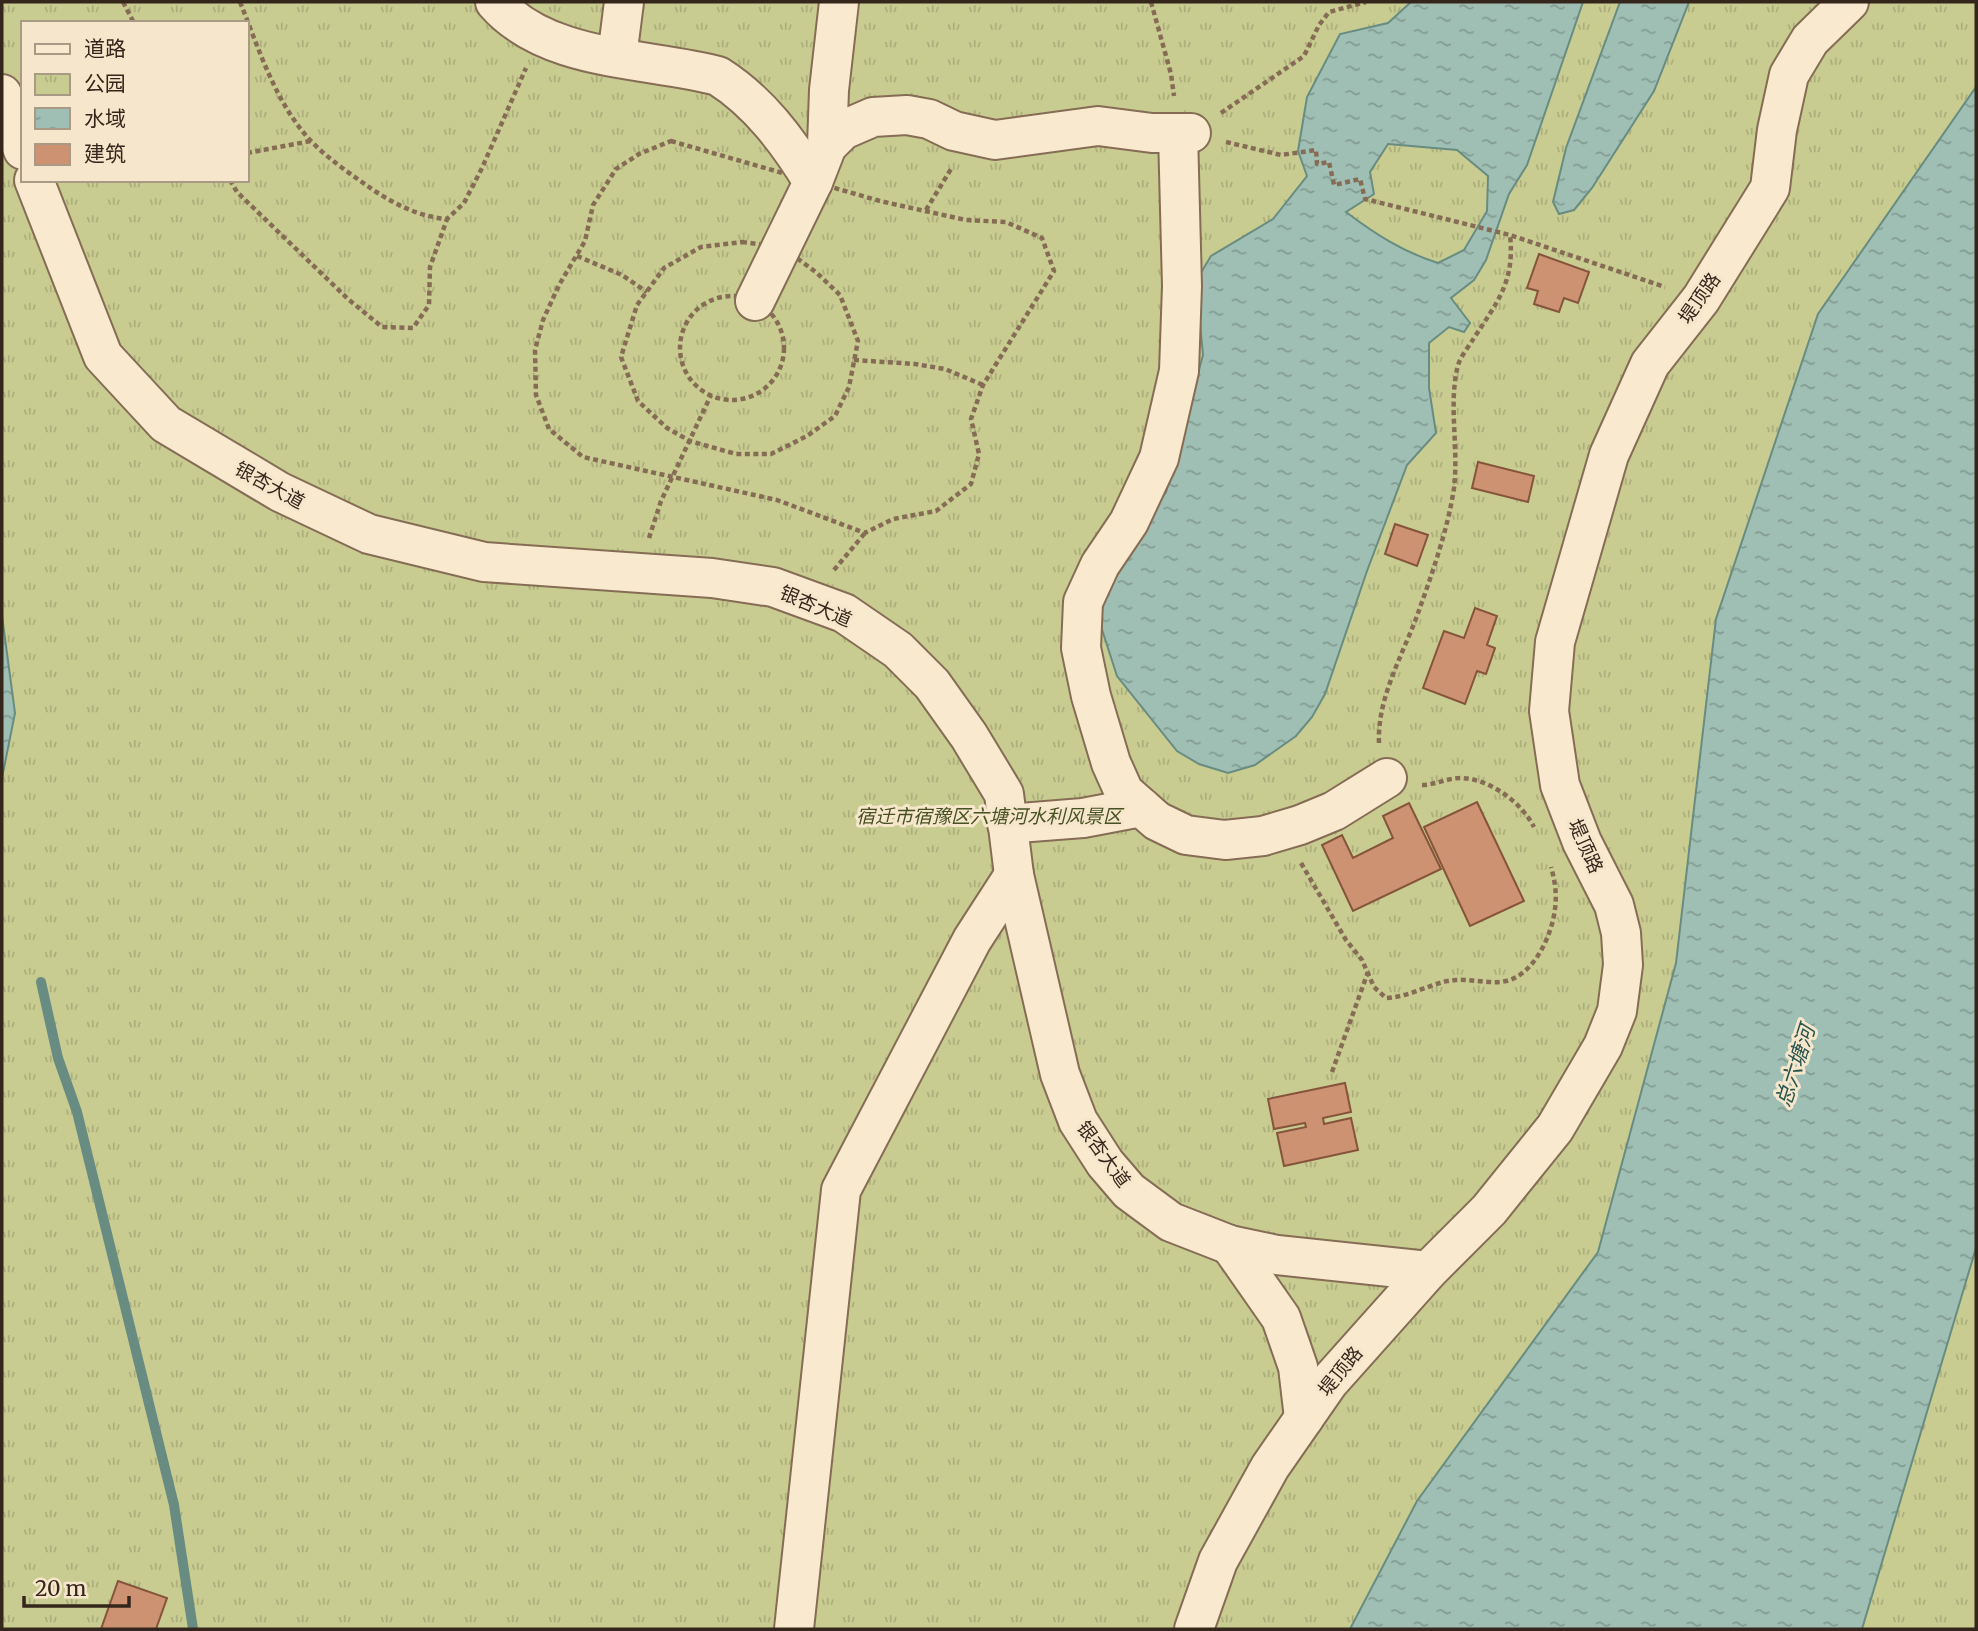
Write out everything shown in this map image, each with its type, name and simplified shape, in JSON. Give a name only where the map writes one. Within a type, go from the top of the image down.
[{"type":"street","points":[[495,2],[527,28],[555,43],[718,76],[735,87],[765,115],[797,155],[813,182]]},
{"type":"street","points":[[617,57],[624,2]]},
{"type":"street","points":[[755,301],[813,182],[827,146],[829,90],[839,2]]},
{"type":"street","name":"堤顶路","points":[[1194,1629],[1218,1561],[1270,1467],[1329,1382],[1428,1271],[1489,1210],[1555,1128],[1603,1046],[1617,1011],[1623,965],[1621,933],[1614,905],[1582,842],[1560,785],[1549,711],[1555,642],[1609,455],[1650,364],[1701,299],[1770,188],[1777,130],[1789,75],[1810,40],[1849,2]]},
{"type":"street","points":[[2,94],[21,145]]},
{"type":"street","points":[[827,146],[843,130],[873,117],[907,115],[929,119],[954,131],[995,140],[1098,127],[1152,133],[1184,133],[1179,371],[1159,458],[1129,522],[1100,565],[1083,603],[1080,648],[1111,763],[1124,792],[1157,821],[1186,835],[1225,840],[1263,836],[1334,811],[1387,778]]},
{"type":"street","name":"银杏大道","points":[[35,182],[103,356],[166,424],[279,492],[369,534],[484,562],[712,578],[773,587],[844,613],[898,650],[932,684],[969,736],[1004,794],[1014,875],[1060,1074],[1078,1121],[1105,1163],[1129,1191],[1171,1222],[1230,1244],[1277,1255],[1428,1271]]},
{"type":"street","points":[[1007,824],[1083,818],[1141,807]]},
{"type":"street","points":[[794,1629],[841,1190],[972,940],[1014,875]]},
{"type":"street","points":[[1230,1244],[1281,1318],[1298,1367],[1304,1418]]},
{"type":"path","points":[[123,2],[133,21]]},
{"type":"path","points":[[240,2],[248,21]]},
{"type":"path","points":[[1152,2],[1184,133]]},
{"type":"path","points":[[1184,133],[1304,56],[1319,25],[1329,12],[1366,2]]},
{"type":"path","points":[[248,22],[270,77],[290,115],[311,141],[342,168],[387,199],[430,218],[447,219]]},
{"type":"path","points":[[231,182],[237,192],[382,327],[413,328],[429,305],[430,267],[447,219],[464,203],[482,169],[540,36]]},
{"type":"path","points":[[1184,133],[1282,155],[1316,150],[1317,164],[1329,162],[1334,185],[1360,179],[1365,200],[1510,235],[1701,299]]},
{"type":"path","points":[[926,210],[972,135]]},
{"type":"path","points":[[248,153],[311,141]]},
{"type":"path","points":[[809,600],[865,533],[893,519],[936,511],[971,484],[979,454],[971,419],[983,385],[1054,271],[1042,238],[1006,222],[966,220],[880,201],[670,141],[639,154],[616,169],[593,205],[585,241],[559,285],[544,320],[536,350],[536,395],[549,429],[583,457],[777,500],[865,533]]},
{"type":"path","points":[[1510,235],[1513,257],[1506,285],[1459,363],[1455,387],[1454,489],[1432,570],[1398,660],[1378,727],[1379,746],[1387,778],[1426,785],[1464,778],[1481,782],[1513,799],[1535,830]]},
{"type":"path","points":[[742,242],[782,247],[817,272],[840,295],[858,341],[849,387],[835,416],[807,436],[771,454],[736,454],[690,441],[667,428],[638,401],[621,357],[637,305],[664,268],[701,247],[742,242]]},
{"type":"path","points":[[577,256],[622,275],[647,292]]},
{"type":"path","points":[[739,296],[755,301],[769,311],[779,324],[784,340],[778,373],[767,386],[753,396],[737,400],[711,395],[692,380],[683,365],[681,347],[684,330],[692,315],[706,303],[721,297],[739,296]]},
{"type":"path","points":[[854,360],[946,369],[983,385]]},
{"type":"path","points":[[639,573],[661,500],[711,395]]},
{"type":"path","points":[[1282,830],[1346,940],[1368,971],[1374,987],[1386,998],[1404,997],[1422,988],[1451,981],[1494,983],[1510,980],[1524,972],[1539,954],[1555,910],[1555,883],[1549,861]]},
{"type":"path","points":[[1332,1072],[1368,971]]},
{"type":"green space","name":"宿迁市宿豫区六塘河水利风景区","points":[[2,2],[1976,2],[1976,1629],[2,1629]]},
{"type":"water","points":[[1411,2],[1583,2],[1527,165],[1509,194],[1486,260],[1474,280],[1451,298],[1470,323],[1464,332],[1449,327],[1429,343],[1429,388],[1436,433],[1407,465],[1325,694],[1312,717],[1296,736],[1255,765],[1228,773],[1199,764],[1177,751],[1117,676],[1096,611],[1121,555],[1166,492],[1203,355],[1196,281],[1211,256],[1273,219],[1307,176],[1298,151],[1307,97],[1340,34],[1388,23]],"holes":[[[1388,144],[1457,150],[1488,176],[1487,211],[1464,250],[1438,263],[1390,242],[1346,212],[1374,194],[1370,172]]]},
{"type":"water","points":[[1620,2],[1689,2],[1654,91],[1592,188],[1574,210],[1559,214],[1553,202],[1566,148]]},
{"type":"water","name":"总六塘河","points":[[1976,87],[1976,1248],[1862,1629],[1350,1629],[1417,1501],[1598,1252],[1676,963],[1716,619],[1818,314]]},
{"type":"water","points":[[2,616],[15,713],[2,778]]},
{"type":"building","points":[[1539,254],[1589,272],[1578,303],[1564,298],[1559,312],[1534,304],[1538,291],[1527,288]]},
{"type":"building","points":[[1478,462],[1534,476],[1528,502],[1472,488]]},
{"type":"building","points":[[1395,524],[1428,535],[1417,566],[1385,554]]},
{"type":"building","points":[[1475,608],[1497,616],[1487,645],[1495,648],[1486,674],[1477,671],[1465,704],[1423,688],[1444,631],[1464,638]]},
{"type":"building","points":[[1477,802],[1524,901],[1470,926],[1424,827]]},
{"type":"building","points":[[1409,803],[1441,869],[1353,911],[1322,845],[1342,835],[1353,858],[1393,838],[1383,816]]},
{"type":"building","points":[[1345,1083],[1351,1112],[1323,1118],[1324,1124],[1351,1118],[1358,1150],[1284,1166],[1277,1133],[1306,1127],[1305,1123],[1274,1129],[1268,1099]]},
{"type":"building","points":[[118,1581],[167,1598],[156,1629],[101,1629]]},
{"type":"waterway","points":[[41,982],[58,1058],[77,1112],[174,1505],[193,1629]]}]
